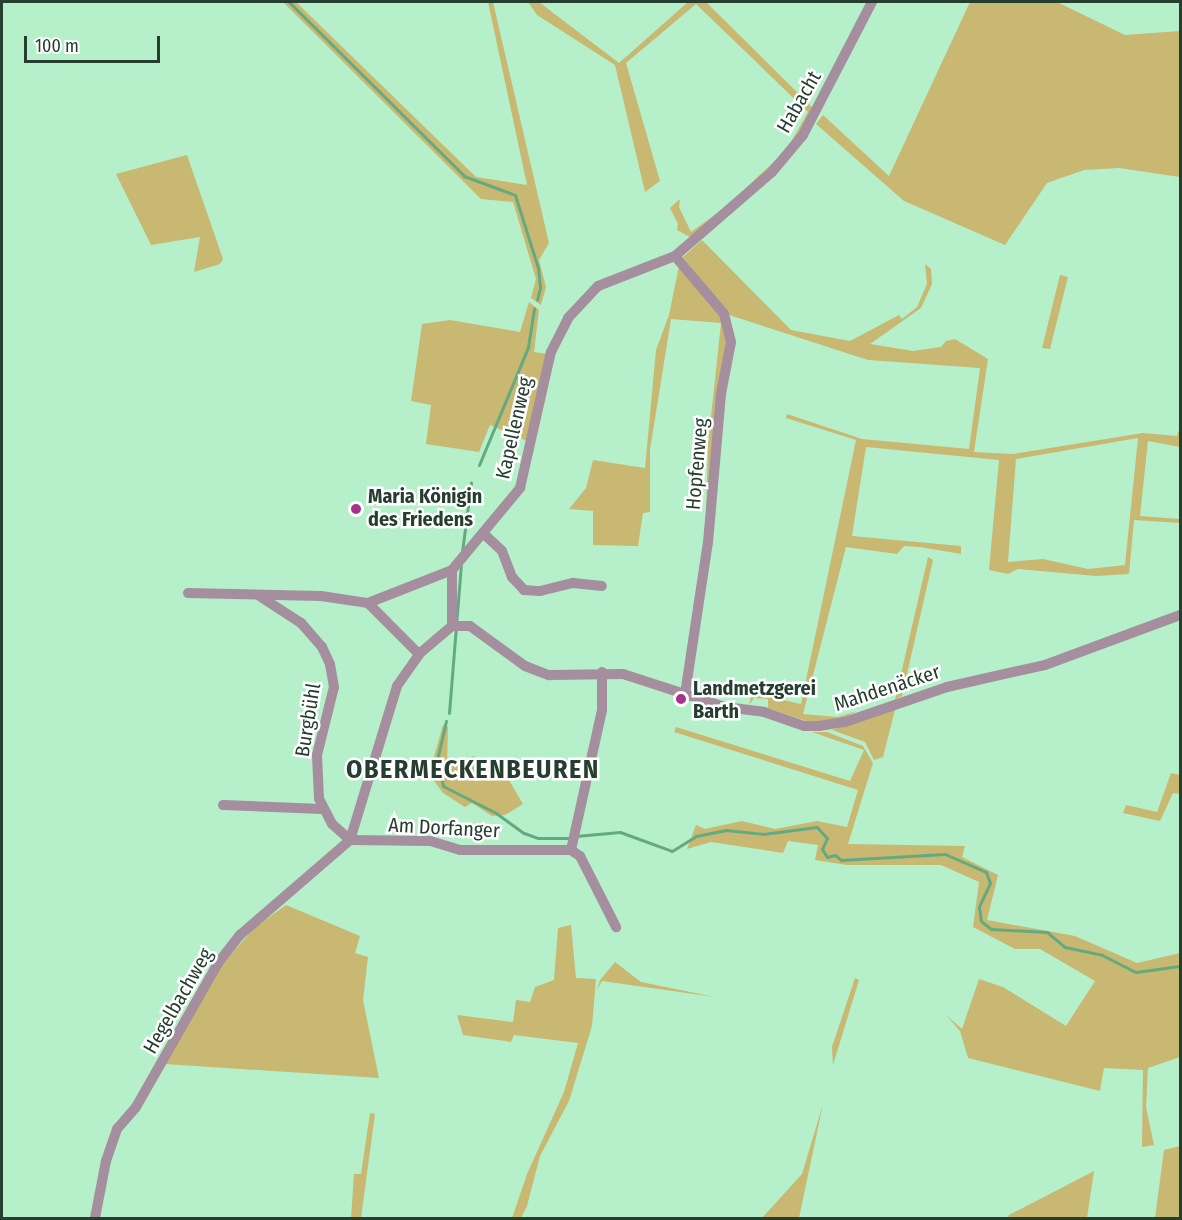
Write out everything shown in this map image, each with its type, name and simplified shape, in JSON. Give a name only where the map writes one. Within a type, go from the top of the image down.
[{"type":"street","name":"Habacht","points":[[735,206],[772,172],[803,135],[873,2]]},
{"type":"street","name":"Kapellenweg","points":[[188,593],[261,597],[321,596],[368,603],[457,565],[485,535],[520,488],[549,359],[568,318],[598,286],[675,256],[735,206]]},
{"type":"street","name":"Hopfenweg","points":[[675,256],[724,314],[731,342],[721,394],[708,542],[685,693]]},
{"type":"street","points":[[485,535],[502,551],[512,577],[524,590],[540,591],[573,583],[602,586]]},
{"type":"street","points":[[457,565],[455,626],[476,630],[525,666],[549,675],[602,672],[602,710],[573,841],[616,927]]},
{"type":"street","name":"Burgbühl","points":[[261,597],[293,616],[314,637],[333,675],[331,708],[317,755],[322,809]]},
{"type":"street","points":[[368,603],[419,654]]},
{"type":"street","name":"Mahdenäcker","points":[[602,672],[624,674],[804,726],[830,725],[916,695],[1045,665],[1180,615]]},
{"type":"street","name":"Am Dorfanger","points":[[455,626],[419,654],[388,707],[350,840],[431,841],[460,850],[573,841]]},
{"type":"street","points":[[223,805],[322,809],[350,840]]},
{"type":"street","name":"Hegelbachweg","points":[[95,1218],[106,1161],[117,1129],[136,1107],[218,963],[240,935],[350,840]]},
{"type":"shaded area","points":[[283,2],[296,2],[476,177],[527,185],[488,2],[493,2],[549,243],[539,260],[546,287],[541,305],[531,298],[536,279],[513,202],[481,199]]},
{"type":"shaded area","points":[[528,2],[539,2],[619,63],[688,2],[706,2],[815,110],[785,154],[702,231],[690,237],[677,230],[678,224],[670,208],[680,199],[679,207],[691,232],[727,206],[787,149],[808,112],[696,4],[626,63],[660,181],[645,192],[615,65],[537,15]]},
{"type":"shaded area","points":[[970,2],[1057,2],[1125,35],[1180,31],[1180,177],[1119,168],[1084,170],[1047,183],[1005,245],[904,201],[816,124],[823,115],[889,176]]},
{"type":"shaded area","points":[[187,155],[223,259],[220,264],[194,272],[200,237],[151,245],[116,174]]},
{"type":"shaded area","points":[[702,240],[791,330],[850,341],[899,315],[902,319],[917,307],[927,284],[925,264],[931,269],[932,284],[921,308],[870,344],[913,351],[941,347],[946,341],[955,339],[988,359],[974,452],[1013,454],[1143,433],[1177,436],[1180,427],[1180,447],[1148,441],[1140,516],[1180,519],[1180,523],[1134,520],[1129,574],[1096,576],[1018,569],[1008,574],[989,570],[999,460],[866,447],[852,536],[961,546],[961,554],[904,546],[897,554],[846,547],[803,714],[838,717],[857,711],[838,721],[806,721],[768,708],[768,699],[754,698],[749,705],[752,693],[801,704],[856,440],[786,418],[787,414],[862,439],[969,449],[980,368],[868,360],[729,315],[683,257]],"holes":[[[1138,438],[1125,565],[1088,569],[1043,559],[1008,562],[1016,459]]]},
{"type":"shaded area","points":[[679,266],[709,296],[728,328],[706,514],[708,445],[721,323],[671,319],[650,450],[650,512],[643,513],[638,546],[593,545],[593,511],[569,509],[586,488],[593,460],[645,468],[656,350],[669,315]]},
{"type":"shaded area","points":[[1060,275],[1068,277],[1050,349],[1042,348]]},
{"type":"shaded area","points":[[529,302],[539,310],[534,352],[547,354],[529,442],[490,425],[479,452],[426,444],[431,405],[411,401],[422,324],[450,320],[520,332]]},
{"type":"shaded area","points":[[928,557],[933,560],[902,696],[895,700]]},
{"type":"shaded area","points":[[896,706],[883,757],[874,760],[865,742],[832,730]]},
{"type":"shaded area","points":[[443,725],[448,727],[447,766],[474,756],[488,762],[497,760],[523,804],[505,815],[492,816],[472,803],[465,807],[443,793],[429,774]]},
{"type":"shaded area","points":[[676,727],[850,781],[864,750],[812,732],[827,732],[863,746],[873,763],[848,844],[965,846],[962,857],[998,875],[987,920],[1075,936],[1137,963],[1180,953],[1180,1057],[1148,1068],[1146,1107],[1154,1145],[1142,1147],[1143,1070],[1104,1068],[1100,1091],[968,1058],[960,1031],[946,1015],[962,1029],[979,979],[1003,987],[1066,1026],[1095,981],[1040,949],[1015,949],[973,927],[979,882],[941,865],[847,865],[815,860],[818,845],[788,841],[783,853],[711,842],[687,849],[696,825],[705,829],[742,821],[775,829],[817,821],[847,827],[858,790],[674,732]]},
{"type":"shaded area","points":[[1171,773],[1180,775],[1180,794],[1173,793],[1160,821],[1123,813],[1126,805],[1157,812]]},
{"type":"shaded area","points":[[286,905],[360,936],[355,953],[368,957],[363,1000],[379,1078],[165,1064],[220,967],[254,928]]},
{"type":"shaded area","points":[[571,925],[576,978],[596,979],[592,1026],[569,1101],[540,1156],[527,1206],[521,1218],[512,1218],[527,1174],[564,1092],[578,1043],[514,1035],[511,1042],[463,1035],[457,1015],[513,1022],[516,1000],[530,1002],[535,987],[554,980],[558,928]]},
{"type":"shaded area","points":[[615,962],[641,982],[715,997],[602,981],[597,990],[600,980]]},
{"type":"shaded area","points":[[855,978],[859,980],[833,1065],[832,1047]]},
{"type":"shaded area","points":[[823,1104],[799,1218],[762,1218],[802,1174]]},
{"type":"shaded area","points":[[370,1113],[375,1114],[361,1218],[351,1218],[354,1174],[361,1174]]},
{"type":"shaded area","points":[[1180,1146],[1180,1218],[1155,1218],[1164,1150]]},
{"type":"shaded area","points":[[1094,1171],[1087,1218],[1008,1218],[1009,1215]]},
{"type":"waterway","points":[[289,2],[464,176],[515,195],[538,268],[540,288],[537,300]]},
{"type":"waterway","points":[[479,465],[528,347],[534,308]]},
{"type":"waterway","points":[[462,552],[471,483]]},
{"type":"waterway","points":[[449,713],[461,565]]},
{"type":"waterway","points":[[446,721],[438,755],[443,786],[496,813],[524,833],[538,838],[570,838]]},
{"type":"waterway","points":[[576,836],[620,832],[672,851],[696,836],[726,830],[763,834],[817,827],[827,838],[822,849],[827,857],[835,855],[841,860],[945,854],[986,872],[990,883],[979,907],[981,921],[991,929],[1047,932],[1065,947],[1102,955],[1136,972],[1180,966]]},
{"type":"place","name":"Maria Königin des Friedens","points":[[356,509]]},
{"type":"place","name":"Landmetzgerei Barth","points":[[681,699]]},
{"type":"district","name":"OBERMECKENBEUREN","points":[[473,770]]}]
